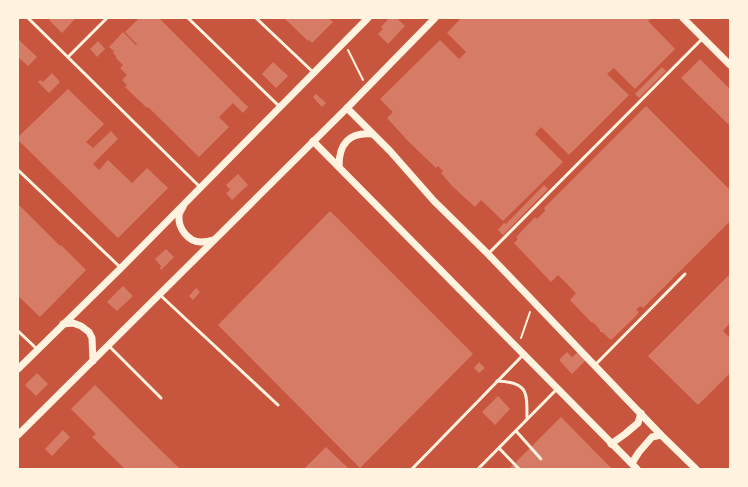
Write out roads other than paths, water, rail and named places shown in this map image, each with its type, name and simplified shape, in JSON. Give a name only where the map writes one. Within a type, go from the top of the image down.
[{"type":"street","points":[[18,369],[121,268],[368,18]]},
{"type":"street","points":[[18,435],[313,140],[347,108],[435,18]]},
{"type":"street","points":[[683,18],[730,65]]},
{"type":"street","points":[[347,108],[434,201],[488,254],[661,435],[696,469]]},
{"type":"street","points":[[339,166],[339,154],[349,139],[357,134],[372,134]]},
{"type":"street","points":[[313,140],[523,355],[637,469]]},
{"type":"street","points":[[184,203],[179,215],[180,227],[185,234],[192,240],[200,242],[214,240]]},
{"type":"street","points":[[63,324],[73,323],[81,326],[89,332],[92,338],[93,361]]},
{"type":"street","points":[[611,444],[638,423],[641,413]]},
{"type":"street","points":[[632,463],[652,437],[661,435]]},
{"type":"lane","points":[[28,18],[200,187]]},
{"type":"lane","points":[[68,57],[107,18]]},
{"type":"lane","points":[[188,18],[280,107]]},
{"type":"lane","points":[[256,18],[313,72]]},
{"type":"lane","points":[[488,254],[703,38]]},
{"type":"lane","points":[[18,170],[121,268]]},
{"type":"lane","points":[[595,365],[685,274]]},
{"type":"lane","points":[[159,294],[278,405]]},
{"type":"lane","points":[[18,331],[37,350]]},
{"type":"lane","points":[[108,345],[161,398]]},
{"type":"lane","points":[[412,469],[523,355]]},
{"type":"lane","points":[[497,381],[512,382],[522,388],[527,397],[527,419]]},
{"type":"lane","points":[[478,469],[557,388]]},
{"type":"lane","points":[[516,431],[541,459]]},
{"type":"lane","points":[[499,448],[519,469]]}]
